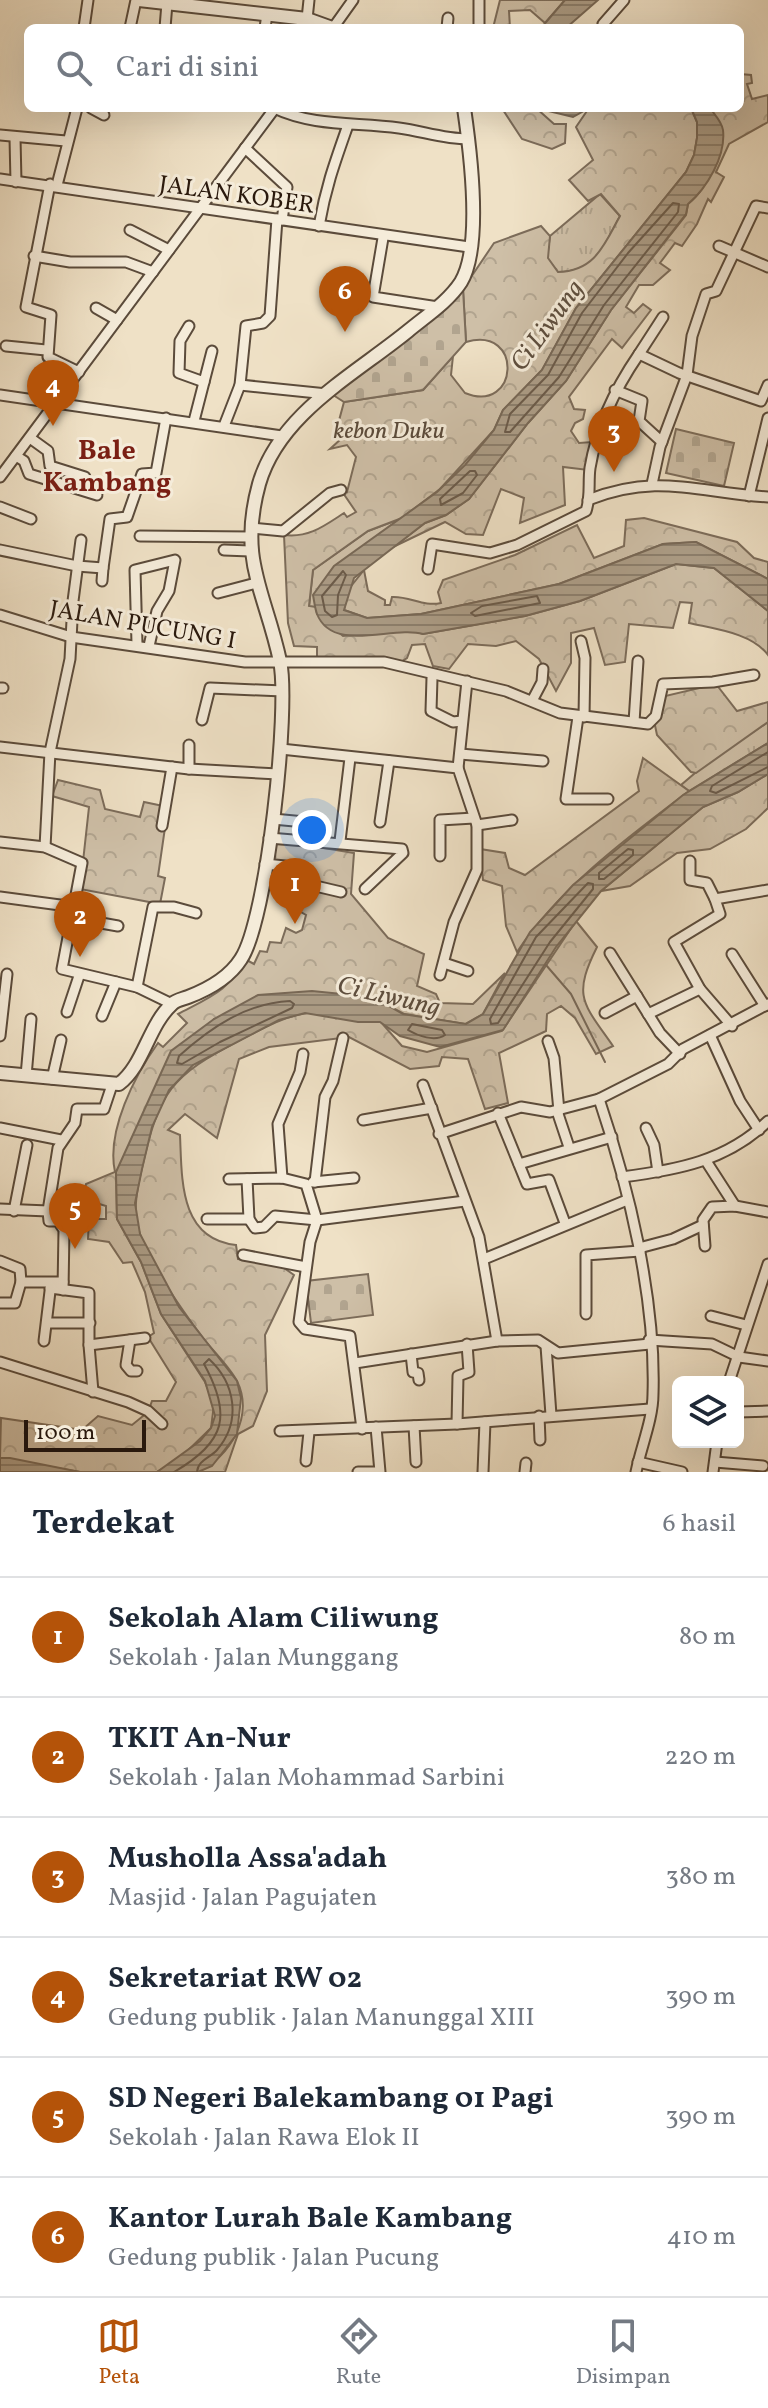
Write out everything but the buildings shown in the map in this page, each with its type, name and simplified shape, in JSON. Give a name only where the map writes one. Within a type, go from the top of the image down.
[{"type":"street","points":[[85,24],[88,0]]},
{"type":"street","points":[[132,24],[141,0],[307,19],[321,24]]},
{"type":"street","points":[[307,19],[309,0]]},
{"type":"street","points":[[336,24],[353,0]]},
{"type":"street","points":[[479,0],[479,24]]},
{"type":"street","points":[[603,24],[624,0]]},
{"type":"street","points":[[165,24],[167,3]]},
{"type":"street","points":[[266,24],[267,14]]},
{"type":"street","points":[[76,112],[34,256],[26,307],[51,315],[46,350],[50,358],[79,372]]},
{"type":"street","points":[[98,112],[104,115]]},
{"type":"street","points":[[0,477],[271,112]]},
{"type":"street","points":[[282,112],[293,117],[467,139]]},
{"type":"street","points":[[0,1073],[112,1085],[122,1083],[150,1033],[172,1004],[209,988],[243,957],[252,934],[265,864],[281,749],[281,663],[256,583],[251,539],[260,482],[267,459],[282,436],[327,394],[438,307],[461,281],[470,246],[473,179],[464,112]]},
{"type":"street","points":[[319,226],[327,175],[336,167],[339,144],[348,125]]},
{"type":"street","points":[[0,135],[66,141]]},
{"type":"street","points":[[15,138],[16,182]]},
{"type":"street","points":[[224,426],[240,385],[246,326],[268,321],[270,316],[280,219],[287,187],[245,148]]},
{"type":"street","name":"JALAN KOBER","points":[[0,179],[280,219],[383,238],[470,246]]},
{"type":"street","points":[[652,484],[662,442],[687,375],[692,336],[706,294],[716,291],[756,206],[768,208]]},
{"type":"street","points":[[130,230],[169,250]]},
{"type":"street","points":[[383,238],[373,297],[438,307]]},
{"type":"street","points":[[719,246],[768,267]]},
{"type":"street","points":[[34,256],[70,262],[126,262],[153,272]]},
{"type":"street","points":[[96,308],[117,320]]},
{"type":"street","points":[[428,569],[432,544],[490,553],[507,549],[586,511],[594,453],[615,390],[663,317]]},
{"type":"street","points":[[189,326],[180,341],[179,373],[204,382]]},
{"type":"street","points":[[6,346],[46,350]]},
{"type":"street","points":[[194,421],[212,351]]},
{"type":"street","points":[[639,354],[687,375],[765,402],[768,385]]},
{"type":"street","points":[[240,385],[327,394]]},
{"type":"street","points":[[615,390],[642,401],[639,421],[662,442]]},
{"type":"street","points":[[0,395],[282,436]]},
{"type":"street","points":[[102,581],[110,519],[127,517],[142,474],[156,473],[166,418]]},
{"type":"street","points":[[749,496],[768,418]]},
{"type":"street","points":[[30,438],[48,451],[50,466],[85,477]]},
{"type":"street","points":[[16,456],[24,461],[29,474],[97,495]]},
{"type":"street","points":[[588,500],[619,487],[652,484],[768,497]]},
{"type":"street","points":[[224,550],[283,531],[330,493],[341,490]]},
{"type":"street","points":[[0,507],[31,519]]},
{"type":"street","points":[[140,536],[251,539]]},
{"type":"street","points":[[45,847],[50,752],[68,676],[81,540]]},
{"type":"street","points":[[0,550],[77,566],[103,568]]},
{"type":"street","points":[[137,644],[135,570],[175,560],[169,591],[157,611],[149,646]]},
{"type":"street","points":[[218,593],[256,583]]},
{"type":"street","name":"JALAN PUCUNG I","points":[[0,615],[71,637],[137,644],[245,662],[384,662],[467,681],[581,717],[634,722]]},
{"type":"street","points":[[581,641],[585,658],[581,717],[568,761],[566,799],[608,799]]},
{"type":"street","points":[[638,661],[634,722],[651,724],[663,684],[713,682],[754,675]]},
{"type":"street","points":[[532,701],[542,682],[543,669]]},
{"type":"street","points":[[432,678],[431,711],[453,722],[462,721]]},
{"type":"street","points":[[440,975],[454,922],[477,870],[476,821],[458,768],[467,681]]},
{"type":"street","points":[[202,720],[210,688],[283,691]]},
{"type":"street","points":[[189,745],[189,769]]},
{"type":"street","points":[[0,747],[189,769],[278,774]]},
{"type":"street","points":[[281,749],[458,768]]},
{"type":"street","points":[[460,754],[543,761]]},
{"type":"street","points":[[340,841],[350,758]]},
{"type":"street","points":[[380,822],[389,761]]},
{"type":"street","points":[[162,826],[172,767]]},
{"type":"street","points":[[273,819],[305,822]]},
{"type":"street","points":[[440,856],[440,820],[512,820]]},
{"type":"street","points":[[269,838],[340,841],[403,851],[365,889]]},
{"type":"street","points":[[0,842],[45,847],[82,863],[62,969],[79,976],[137,987],[172,1004]]},
{"type":"street","points":[[690,861],[690,880],[707,883],[720,914],[674,942],[700,989],[732,1026]]},
{"type":"street","points":[[265,864],[285,866],[307,884],[341,892]]},
{"type":"street","points":[[715,899],[768,890]]},
{"type":"street","points":[[0,897],[75,907]]},
{"type":"street","points":[[137,987],[153,907],[174,907],[196,913]]},
{"type":"street","points":[[73,918],[118,926]]},
{"type":"street","points":[[610,953],[648,1014],[680,1054]]},
{"type":"street","points":[[439,1134],[521,1107],[558,1111],[599,1099],[668,1064],[710,1035],[767,1005],[732,954]]},
{"type":"street","points":[[444,963],[468,971]]},
{"type":"street","points":[[0,1036],[7,974]]},
{"type":"street","points":[[67,1012],[79,976]]},
{"type":"street","points":[[102,1016],[116,982]]},
{"type":"street","points":[[648,1014],[700,989]]},
{"type":"street","points":[[605,1013],[637,996]]},
{"type":"street","points":[[26,1076],[31,1019]]},
{"type":"street","points":[[710,1035],[740,1101],[759,1130]]},
{"type":"street","points":[[343,1038],[325,1097],[311,1183],[317,1220],[306,1267],[301,1327],[349,1335],[362,1429]]},
{"type":"street","points":[[52,1079],[61,1040]]},
{"type":"street","points":[[548,1041],[554,1058],[558,1111],[569,1147]]},
{"type":"street","points":[[282,1178],[278,1124],[300,1072],[303,1054]]},
{"type":"street","points":[[63,1286],[64,1230],[58,1221],[49,1221],[48,1211],[61,1140],[75,1123],[77,1109],[104,1109],[112,1085]]},
{"type":"street","points":[[423,1085],[484,1259],[497,1341]]},
{"type":"street","points":[[599,1099],[612,1137],[639,1249],[650,1342],[654,1396],[637,1467],[682,1472]]},
{"type":"street","points":[[363,1120],[432,1108]]},
{"type":"street","points":[[498,1113],[527,1184],[549,1180],[565,1223]]},
{"type":"street","points":[[622,1177],[706,1161],[732,1149],[768,1121]]},
{"type":"street","points":[[0,1128],[61,1140]]},
{"type":"street","points":[[646,1128],[654,1145],[658,1172]]},
{"type":"street","points":[[519,1164],[612,1137]]},
{"type":"street","points":[[14,1211],[27,1145]]},
{"type":"street","points":[[706,1161],[735,1206]]},
{"type":"street","points":[[229,1179],[282,1178],[311,1183],[354,1178]]},
{"type":"street","points":[[247,1179],[249,1219],[255,1228],[264,1227],[275,1216],[317,1220],[465,1201]]},
{"type":"street","points":[[484,1259],[627,1200]]},
{"type":"street","points":[[705,1246],[704,1215],[712,1207],[735,1206],[768,1212]]},
{"type":"street","points":[[0,1209],[48,1211]]},
{"type":"street","points":[[207,1219],[249,1219]]},
{"type":"street","points":[[586,1314],[586,1255],[639,1249],[673,1239],[703,1225]]},
{"type":"street","points":[[243,1255],[306,1267]]},
{"type":"street","points":[[0,1261],[20,1269],[21,1282],[16,1302],[0,1303]]},
{"type":"street","points":[[731,1376],[768,1264]]},
{"type":"street","points":[[21,1282],[63,1286],[89,1293],[93,1392]]},
{"type":"street","points":[[44,1341],[50,1285]]},
{"type":"street","points":[[711,1316],[746,1325]]},
{"type":"street","points":[[47,1323],[90,1323]]},
{"type":"street","points":[[89,1345],[145,1338]]},
{"type":"street","points":[[130,1340],[126,1365],[131,1371],[137,1371]]},
{"type":"street","points":[[355,1363],[467,1344],[538,1340],[554,1352],[569,1353],[650,1342],[712,1344],[739,1357],[768,1361]]},
{"type":"street","points":[[457,1424],[458,1376],[469,1372],[467,1344]]},
{"type":"street","points":[[546,1346],[551,1415]]},
{"type":"street","points":[[411,1354],[413,1372],[418,1373],[419,1380]]},
{"type":"street","points":[[0,1362],[141,1407],[162,1424]]},
{"type":"street","points":[[280,1431],[457,1424],[650,1409]]},
{"type":"street","points":[[744,1412],[768,1411]]},
{"type":"street","points":[[539,1416],[540,1440]]},
{"type":"street","points":[[483,1472],[485,1422]]},
{"type":"street","points":[[414,1426],[416,1462]]},
{"type":"street","points":[[358,1472],[378,1472],[376,1427]]},
{"type":"street","points":[[306,1461],[309,1432]]},
{"type":"street","points":[[714,1467],[763,1466]]},
{"type":"green space","points":[[500,0],[565,0],[545,23],[530,10],[509,11],[510,24],[494,24]]},
{"type":"green space","points":[[744,74],[751,75],[752,83],[747,84],[752,99],[768,95],[768,122],[729,144],[716,172],[724,177],[711,202],[708,199],[697,224],[682,246],[675,243],[660,263],[670,270],[653,285],[639,285],[626,307],[634,313],[643,304],[651,310],[622,348],[612,339],[569,397],[574,409],[585,410],[583,419],[575,423],[571,431],[579,443],[592,442],[588,470],[563,467],[565,505],[520,523],[524,498],[501,489],[483,535],[466,534],[445,522],[393,547],[425,523],[446,515],[469,499],[528,423],[566,381],[611,310],[686,215],[688,204],[706,182],[713,148],[710,112],[744,112]]},
{"type":"green space","points":[[504,112],[540,112],[554,124],[566,124],[565,143],[552,149],[522,139]]},
{"type":"green space","name":"kebon Duku","points":[[586,112],[693,112],[697,122],[697,138],[686,172],[576,308],[542,370],[503,410],[494,430],[440,489],[402,518],[368,531],[313,570],[309,606],[316,607],[317,614],[343,636],[411,630],[423,634],[525,616],[580,601],[676,564],[714,568],[768,611],[768,655],[743,637],[689,623],[692,603],[680,602],[673,628],[629,624],[625,662],[605,665],[594,628],[571,633],[571,663],[556,691],[539,659],[516,641],[496,646],[468,644],[449,669],[433,666],[425,644],[412,645],[407,658],[393,667],[317,660],[317,647],[294,646],[288,623],[284,535],[309,533],[344,513],[347,517],[356,512],[341,490],[347,492],[356,457],[347,445],[330,449],[342,438],[337,428],[344,402],[423,390],[453,356],[451,375],[465,393],[483,396],[496,392],[504,382],[508,369],[505,356],[498,346],[485,340],[466,342],[463,289],[494,243],[541,226],[550,236],[548,258],[558,272],[571,270],[581,267],[597,254],[620,216],[601,194],[588,201],[569,180],[593,160],[576,127]]},
{"type":"green space","points":[[600,194],[620,216],[609,237],[591,262],[571,271],[558,272],[547,258],[550,236]]},
{"type":"green space","points":[[463,289],[466,342],[423,390],[344,402],[330,393]]},
{"type":"green space","points":[[676,429],[734,443],[724,486],[666,473]]},
{"type":"green space","points":[[402,518],[389,527],[316,607],[309,607],[313,570],[368,531]]},
{"type":"green space","points":[[644,518],[737,542],[754,558],[768,562],[768,579],[696,542],[663,544],[559,584],[421,614],[367,618],[344,610],[348,590],[364,570],[368,591],[385,600],[385,605],[390,605],[392,597],[428,604],[441,603],[438,592],[443,580],[515,555],[577,525],[594,558],[624,546],[626,520]]},
{"type":"green space","points":[[716,684],[737,711],[768,702],[768,722],[696,773],[691,772],[657,735],[652,711],[660,705],[661,697]]},
{"type":"green space","points":[[768,722],[768,743],[689,791],[681,785],[708,762]]},
{"type":"green space","points":[[643,758],[689,791],[596,864],[553,906],[517,952],[506,926],[502,886],[483,880],[480,849],[505,853],[509,868],[525,875],[639,791],[637,781]]},
{"type":"green space","points":[[768,774],[768,808],[746,829],[710,849],[677,853],[630,886],[601,891],[703,807],[738,792]]},
{"type":"green space","points":[[58,780],[100,790],[105,809],[140,817],[144,802],[168,807],[158,876],[165,878],[160,904],[80,889],[89,807],[52,796]]},
{"type":"green space","points":[[269,839],[354,853],[351,894],[388,938],[424,954],[417,986],[436,994],[440,1003],[473,1004],[505,973],[483,1014],[465,1024],[404,1014],[380,1001],[214,1019],[116,1172],[117,1219],[141,1262],[161,1314],[205,1382],[214,1404],[211,1428],[177,1461],[157,1472],[80,1472],[0,1458],[1,1418],[82,1430],[98,1416],[132,1425],[148,1412],[152,1401],[166,1401],[176,1382],[148,1337],[154,1333],[145,1292],[132,1262],[123,1263],[109,1242],[88,1239],[89,1219],[106,1219],[106,1206],[83,1199],[86,1184],[115,1172],[115,1139],[124,1104],[158,1043],[163,1047],[187,1023],[178,1014],[226,986],[243,958],[254,964],[260,951],[267,952],[270,942],[281,943],[286,928],[296,933],[302,930],[306,915],[278,899],[285,881],[269,874]]},
{"type":"green space","points":[[576,921],[597,947],[585,978],[584,999],[613,1046],[596,1054],[575,1018],[561,1006],[547,1014],[546,1031],[499,1053],[508,1103],[485,1109],[468,1059],[442,1057],[439,1066],[410,1069],[349,1037],[269,1047],[239,1059],[217,1138],[185,1114],[168,1130],[180,1135],[187,1204],[203,1231],[217,1240],[236,1245],[238,1259],[277,1263],[294,1275],[265,1335],[267,1391],[253,1426],[238,1434],[225,1472],[198,1472],[220,1456],[236,1434],[243,1408],[242,1394],[237,1381],[168,1288],[145,1247],[138,1226],[137,1192],[148,1142],[162,1103],[183,1076],[198,1064],[270,1025],[302,1014],[321,1013],[380,1021],[402,1046],[427,1052],[502,1031]]},
{"type":"green space","points":[[368,1274],[373,1315],[311,1323],[306,1281]]},
{"type":"water","points":[[565,0],[598,0],[571,24],[544,24]]},
{"type":"water","points":[[552,112],[582,112],[573,117]]},
{"type":"water","points":[[693,112],[713,112],[721,124],[723,140],[714,171],[688,204],[686,214],[611,310],[566,381],[528,423],[469,499],[446,515],[425,523],[354,578],[344,610],[367,618],[421,614],[559,584],[663,544],[696,542],[768,579],[768,611],[714,568],[676,564],[580,601],[525,616],[423,634],[350,636],[336,633],[325,626],[317,614],[313,595],[334,566],[437,492],[494,430],[503,410],[542,370],[576,308],[686,172],[694,155],[697,122]]},
{"type":"water","points":[[768,743],[768,774],[738,792],[703,807],[601,891],[556,947],[503,1030],[440,1047],[400,1036],[380,1022],[358,1022],[305,1013],[279,1020],[193,1065],[169,1090],[152,1127],[135,1203],[140,1234],[179,1307],[237,1381],[241,1398],[237,1434],[212,1466],[198,1472],[157,1472],[200,1441],[211,1428],[215,1416],[205,1381],[161,1314],[141,1262],[117,1219],[116,1172],[171,1051],[214,1019],[258,995],[312,991],[352,995],[380,1001],[403,1014],[466,1024],[483,1014],[530,932],[573,885],[683,795]]},
{"type":"water","points":[[0,1458],[10,1458],[80,1472],[0,1472]]},
{"type":"waterway","points":[[546,965],[571,994],[605,1062]]},
{"type":"place","name":"Kantor Lurah Bale Kambang","points":[[345,332]]},
{"type":"place","name":"Sekretariat RW 02","points":[[53,426]]},
{"type":"place","name":"Musholla Assa'adah","points":[[614,472]]},
{"type":"place","name":"Sekolah Alam Ciliwung","points":[[295,924]]},
{"type":"place","name":"TKIT An-Nur","points":[[80,957]]},
{"type":"place","name":"SD Negeri Balekambang 01 Pagi","points":[[75,1249]]},
{"type":"district","name":"Bale Kambang","points":[[107,465]]},
{"type":"water label","name":"Ci Liwung","points":[[546,325]]},
{"type":"water label","name":"Ci Liwung","points":[[389,995]]}]
